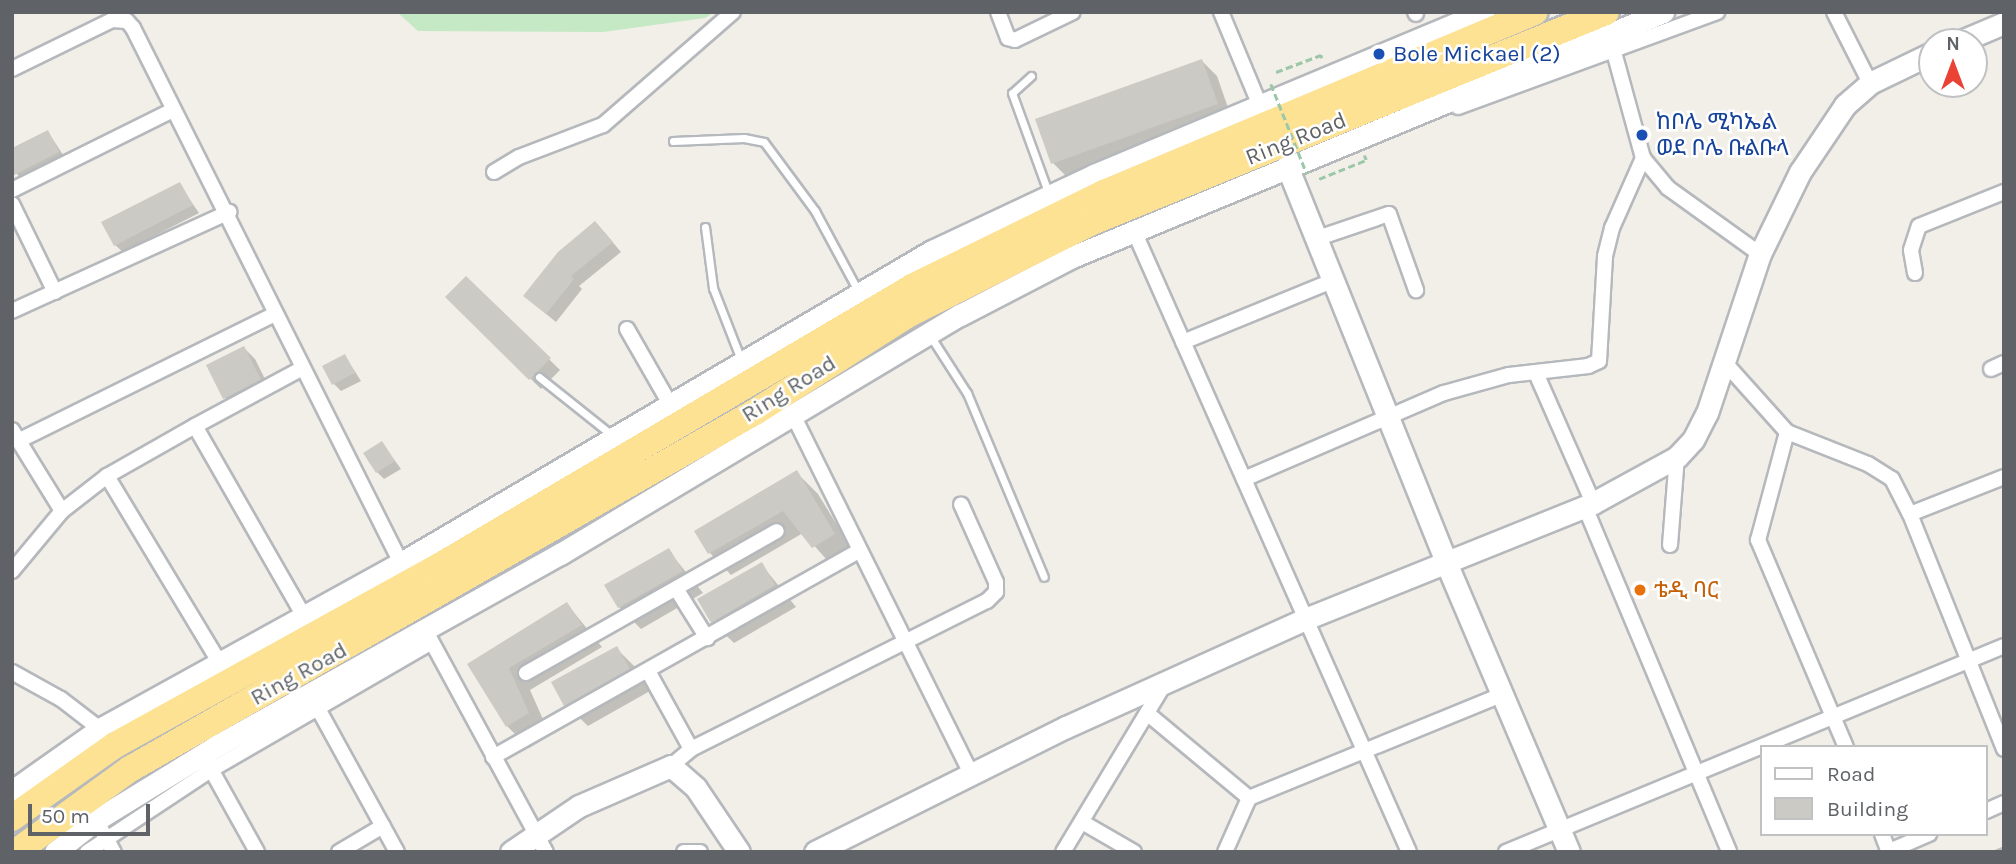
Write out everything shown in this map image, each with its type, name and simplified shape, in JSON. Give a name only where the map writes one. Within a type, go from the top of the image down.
[{"type":"highway","name":"Ring Road","points":[[12,818],[115,745],[436,568],[914,286],[1104,193],[1534,12]]},
{"type":"highway","name":"Ring Road","points":[[16,852],[130,769],[743,419],[909,314],[1092,222],[1606,12]]},
{"type":"street","points":[[494,172],[519,157],[603,125],[733,12]]},
{"type":"street","points":[[998,12],[1008,38],[1015,40],[1073,12]]},
{"type":"street","points":[[1221,12],[1261,108]]},
{"type":"street","points":[[12,791],[100,729],[401,563],[858,291],[1049,195],[1484,12]]},
{"type":"street","points":[[55,852],[96,820],[207,762],[429,636],[928,333],[1072,257],[1297,170],[1359,135],[1663,12]]},
{"type":"street","points":[[1359,135],[1431,117],[1717,12]]},
{"type":"street","points":[[1834,12],[1870,83]]},
{"type":"street","points":[[12,69],[120,19],[133,28],[173,110],[229,212],[273,315],[401,563]]},
{"type":"street","points":[[1614,52],[1643,158],[1668,188],[1760,254]]},
{"type":"street","points":[[815,852],[971,774],[1306,619],[1445,560],[1589,505],[1677,457],[1693,440],[1726,364],[1760,254],[1800,172],[1845,105],[1870,83],[1918,60]]},
{"type":"street","points":[[12,190],[173,110]]},
{"type":"street","points":[[1244,479],[1482,381],[1588,366],[1602,357],[1605,256],[1612,228],[1643,158]]},
{"type":"street","points":[[1297,170],[1315,239],[1445,560],[1569,852]]},
{"type":"street","points":[[1915,273],[1910,250],[1919,226],[2004,192]]},
{"type":"street","points":[[12,204],[55,292]]},
{"type":"street","points":[[12,311],[229,212]]},
{"type":"street","points":[[1315,239],[1389,214],[1416,290]]},
{"type":"street","points":[[1134,231],[1409,852]]},
{"type":"street","points":[[1182,342],[1332,281]]},
{"type":"street","points":[[62,511],[16,435],[273,315]]},
{"type":"street","points":[[627,329],[670,404]]},
{"type":"street","points":[[1726,364],[1787,432],[1884,472],[1898,488],[2004,749]]},
{"type":"street","points":[[12,571],[62,511],[107,476],[301,369]]},
{"type":"street","points":[[1536,373],[1729,852]]},
{"type":"street","points":[[793,415],[971,774]]},
{"type":"street","points":[[195,426],[304,616]]},
{"type":"street","points":[[1787,432],[1758,540],[1845,745]]},
{"type":"street","points":[[1670,545],[1677,457]]},
{"type":"street","points":[[107,476],[219,663]]},
{"type":"street","points":[[1910,514],[2004,477]]},
{"type":"street","points":[[511,852],[540,843],[579,806],[671,766],[691,749],[987,601],[996,592],[996,582],[961,504]]},
{"type":"street","points":[[526,673],[677,590],[777,531]]},
{"type":"street","points":[[493,757],[860,550]]},
{"type":"street","points":[[677,590],[706,638]]},
{"type":"street","points":[[429,636],[540,843]]},
{"type":"street","points":[[1761,745],[2004,646]]},
{"type":"street","points":[[648,671],[691,749]]},
{"type":"street","points":[[12,672],[61,699],[100,729]]},
{"type":"street","points":[[1063,852],[1166,684]]},
{"type":"street","points":[[1225,852],[1249,798],[1502,695]]},
{"type":"street","points":[[315,702],[397,852]]},
{"type":"street","points":[[1147,713],[1249,798]]},
{"type":"street","points":[[1506,852],[1760,745]]},
{"type":"street","points":[[87,852],[110,846],[207,762]]},
{"type":"street","points":[[207,762],[257,852]]},
{"type":"street","points":[[671,766],[696,788],[739,852]]},
{"type":"street","points":[[1988,810],[2004,803]]},
{"type":"street","points":[[96,820],[110,846]]},
{"type":"street","points":[[1082,821],[1134,852]]},
{"type":"street","points":[[340,852],[383,826]]},
{"type":"street","points":[[1889,851],[1924,836]]},
{"type":"street","points":[[684,852],[700,852]]},
{"type":"lane","points":[[1031,76],[1012,93],[1049,195]]},
{"type":"lane","points":[[673,141],[744,138],[764,142],[815,211],[858,291]]},
{"type":"lane","points":[[705,227],[713,288],[742,362]]},
{"type":"lane","points":[[928,333],[967,393],[1044,577]]},
{"type":"lane","points":[[539,377],[615,438]]},
{"type":"path","points":[[1271,84],[1297,170]]},
{"type":"green space","points":[[397,12],[714,12],[705,18],[603,32],[418,31]]},
{"type":"building","points":[[1202,59],[1218,104],[1051,164],[1035,119]]},
{"type":"building","points":[[48,130],[59,152],[12,176],[12,148]]},
{"type":"building","points":[[180,182],[193,205],[114,246],[101,222]]},
{"type":"building","points":[[595,221],[613,242],[571,276],[574,279],[546,314],[523,296],[558,252]]},
{"type":"building","points":[[466,276],[551,358],[529,380],[445,297]]},
{"type":"building","points":[[244,346],[261,380],[223,399],[206,365]]},
{"type":"building","points":[[345,354],[355,373],[332,385],[322,366]]},
{"type":"building","points":[[382,441],[395,461],[376,473],[363,453]]},
{"type":"building","points":[[797,470],[835,534],[812,548],[783,511],[708,554],[694,531]]},
{"type":"building","points":[[669,548],[683,571],[618,608],[604,585]]},
{"type":"building","points":[[762,562],[775,585],[711,623],[697,599]]},
{"type":"building","points":[[567,602],[582,625],[509,668],[529,713],[506,727],[467,664]]},
{"type":"building","points":[[617,646],[630,669],[564,706],[551,682]]},
{"type":"place","name":"Bole Mickael (2)","points":[[1379,54]]},
{"type":"place","name":"ከቦሌ ሚካኤል ወደ ቦሌ ቡልቡላ","points":[[1642,135]]},
{"type":"place","name":"ቴዲ ባር","points":[[1640,590]]}]
